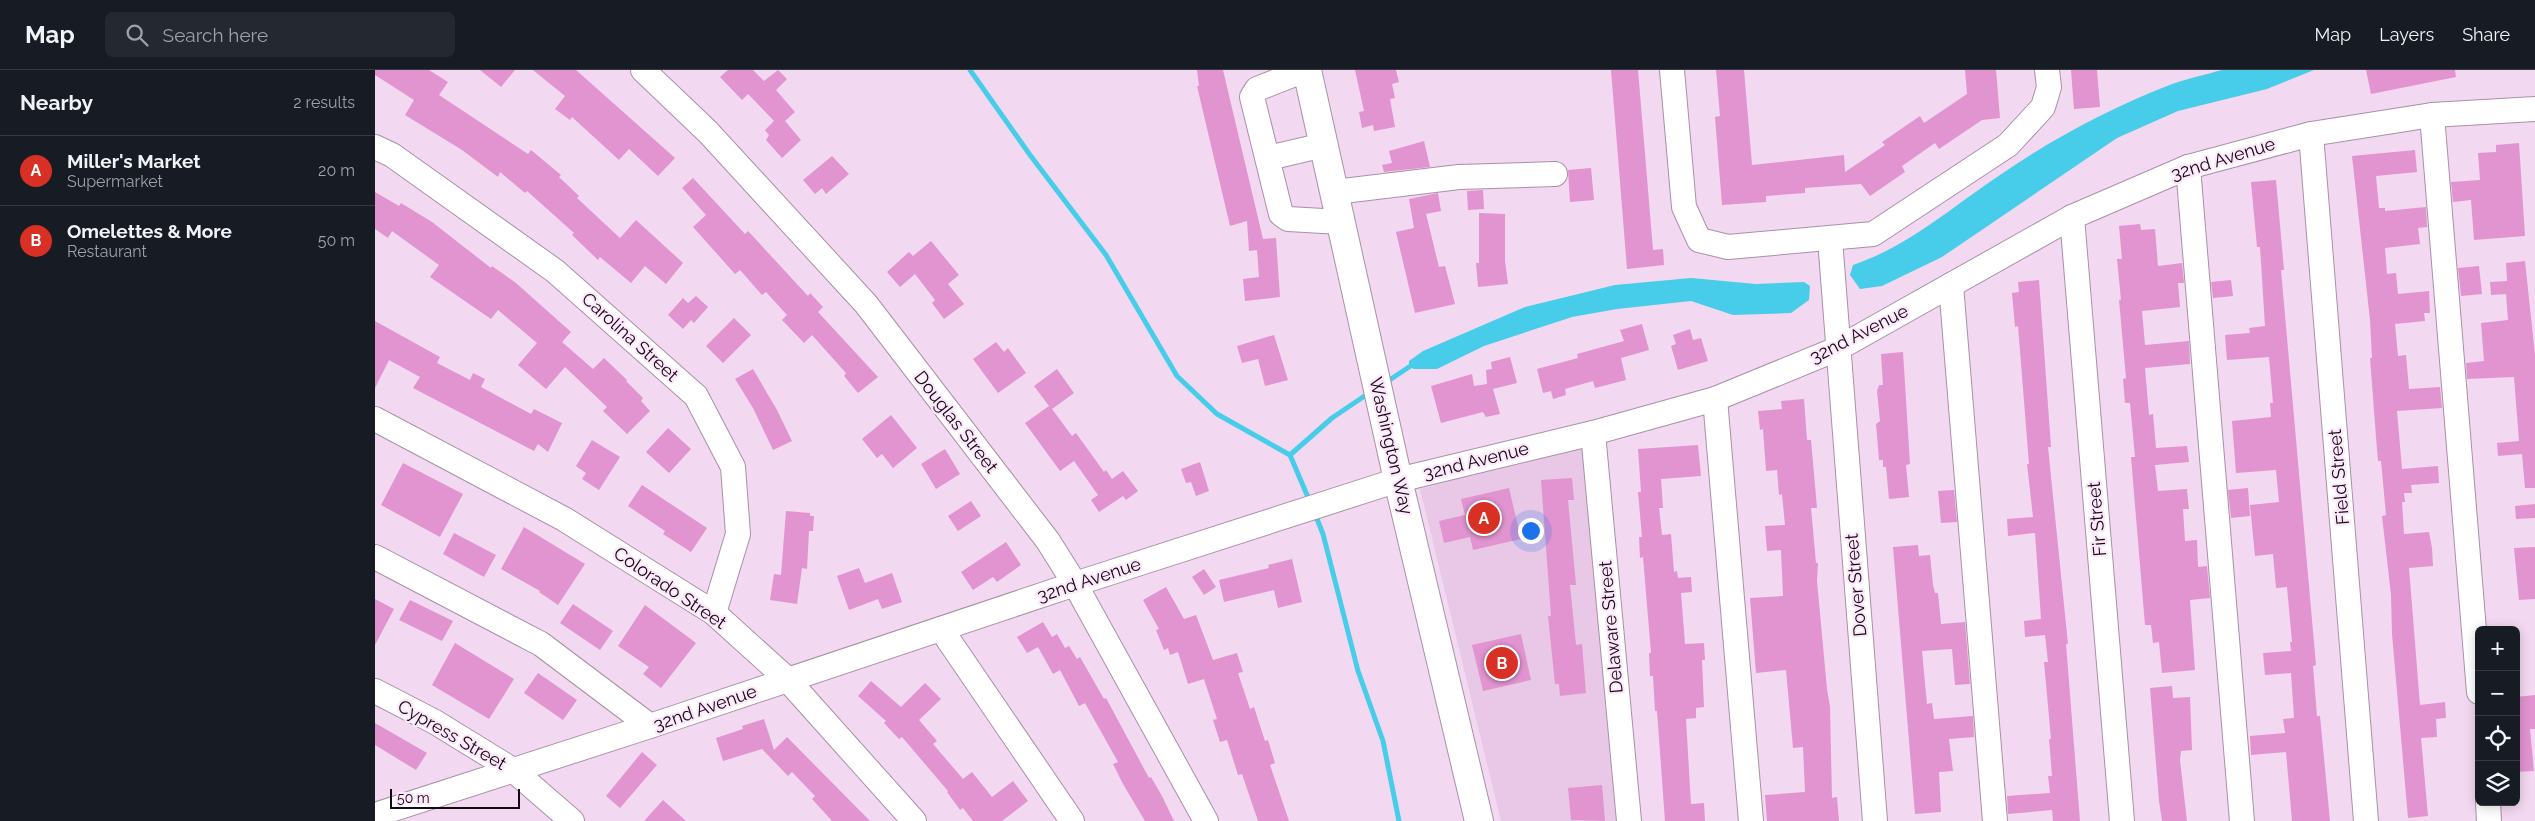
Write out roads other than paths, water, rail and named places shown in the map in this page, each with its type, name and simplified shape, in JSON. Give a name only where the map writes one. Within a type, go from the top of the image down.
[{"type":"main road","name":"Washington Way","points":[[1306,70],[1335,192],[1398,480],[1479,821]]},
{"type":"street","name":"Douglas Street","points":[[643,70],[709,132],[866,304],[1048,541],[1075,584],[1206,821]]},
{"type":"street","points":[[1306,70],[1257,89],[1252,97],[1281,214],[1288,219],[1341,222]]},
{"type":"street","points":[[1672,70],[1684,207],[1699,240],[1728,247],[1873,234],[2008,145],[2043,107],[2049,87],[2047,70]]},
{"type":"street","name":"32nd Avenue","points":[[375,815],[650,726],[1075,584],[1398,480],[1593,432],[1715,398],[1837,348],[2072,217],[2188,167],[2311,134],[2432,115],[2535,109]]},
{"type":"street","points":[[2432,115],[2477,671]]},
{"type":"street","name":"Field Street","points":[[2311,134],[2366,821]]},
{"type":"street","points":[[1268,158],[1324,145]]},
{"type":"street","name":"Carolina Street","points":[[375,147],[392,156],[555,271],[696,396],[733,467],[739,534],[714,613]]},
{"type":"street","points":[[2188,167],[2243,821]]},
{"type":"street","points":[[1335,192],[1459,177],[1555,174]]},
{"type":"street","name":"Fir Street","points":[[2072,217],[2122,821]]},
{"type":"street","name":"Dover Street","points":[[1830,239],[1875,821]]},
{"type":"street","points":[[1951,286],[1995,821]]},
{"type":"street","points":[[1715,398],[1751,821]]},
{"type":"street","name":"Colorado Street","points":[[375,419],[564,519],[714,613],[787,680],[914,821]]},
{"type":"street","name":"Delaware Street","points":[[1593,432],[1629,821]]},
{"type":"street","points":[[375,556],[541,644],[650,726]]},
{"type":"street","points":[[941,629],[1072,821]]},
{"type":"street","name":"Cypress Street","points":[[375,691],[435,722],[513,770],[572,821]]},
{"type":"street","points":[[2488,806],[2489,821]]},
{"type":"water","points":[[2222,70],[2314,70],[2267,89],[2178,111],[2117,138],[1942,257],[1882,286],[1860,289],[1850,275],[1853,265],[1911,237],[1982,187],[2060,137],[2145,95],[2181,81]]},
{"type":"water","points":[[1691,278],[1756,284],[1804,282],[1810,286],[1809,300],[1791,313],[1733,315],[1691,301],[1617,309],[1572,317],[1484,346],[1437,369],[1414,369],[1409,367],[1409,361],[1423,351],[1525,307],[1615,285]]},
{"type":"waterway","points":[[970,70],[1030,155],[1106,255],[1177,376],[1217,414],[1290,455],[1310,502]]},
{"type":"waterway","points":[[1385,383],[1409,367]]},
{"type":"waterway","points":[[1290,455],[1332,418],[1369,393]]},
{"type":"waterway","points":[[1315,514],[1323,534],[1358,671],[1383,741],[1399,821]]},
{"type":"place","name":"Miller's Market","points":[[1484,518]]},
{"type":"place","name":"Omelettes & More","points":[[1502,663]]}]
